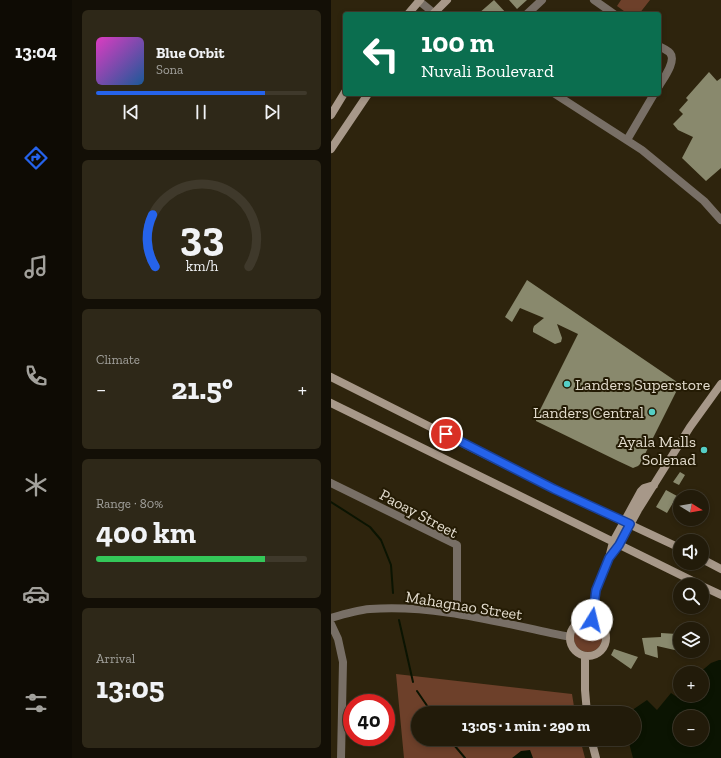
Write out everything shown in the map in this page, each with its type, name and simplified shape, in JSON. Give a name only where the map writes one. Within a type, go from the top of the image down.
[{"type":"main road","points":[[436,12],[447,0]]},
{"type":"main road","points":[[410,12],[420,1]]},
{"type":"main road","points":[[331,115],[343,95]]},
{"type":"main road","points":[[331,149],[367,96]]},
{"type":"main road","points":[[331,377],[554,489],[673,545]]},
{"type":"main road","points":[[592,620],[596,590],[616,543],[627,523],[654,485],[698,415],[721,384]]},
{"type":"main road","points":[[331,403],[687,578]]},
{"type":"main road","points":[[709,563],[721,569]]},
{"type":"main road","points":[[709,589],[721,595]]},
{"type":"main road","points":[[585,619],[592,620],[598,622],[602,626],[605,632],[606,640],[603,648],[598,654],[589,656],[580,655],[570,645],[571,630],[575,625],[585,619]]},
{"type":"main road","points":[[585,656],[586,706]]},
{"type":"main road","points":[[593,746],[596,758]]},
{"type":"street","points":[[529,12],[542,0]]},
{"type":"street","points":[[594,0],[611,12]]},
{"type":"street","points":[[420,1],[432,12]]},
{"type":"street","points":[[661,47],[670,54],[672,58],[670,67],[661,83]]},
{"type":"street","points":[[558,96],[627,140],[704,201],[721,220]]},
{"type":"street","points":[[627,140],[653,96]]},
{"type":"street","name":"Paoay Street","points":[[331,483],[457,546],[457,614]]},
{"type":"street","name":"Mahagnao Street","points":[[331,618],[369,610],[396,608],[428,610],[457,614],[570,637]]},
{"type":"street","points":[[331,624],[338,640],[343,662],[341,758]]},
{"type":"shaded area","points":[[621,0],[650,0],[641,12],[625,12],[617,6]]},
{"type":"shaded area","points":[[588,624],[598,628],[602,638],[598,648],[588,652],[578,648],[574,638],[578,628]]},
{"type":"shaded area","points":[[721,660],[721,758],[633,758],[630,746],[641,746],[641,706],[638,706],[647,700],[657,710],[671,693],[673,694],[673,702],[709,702],[709,666],[707,666],[711,663]]},
{"type":"shaded area","points":[[396,674],[572,694],[574,706],[411,706],[411,746],[582,746],[585,758],[404,758]]},
{"type":"shaded area","points":[[530,750],[533,758],[512,758],[521,751]]},
{"type":"building","points":[[494,0],[505,12],[480,12]]},
{"type":"building","points":[[509,0],[527,0],[517,9]]},
{"type":"building","points":[[709,72],[717,81],[721,78],[721,168],[706,181],[682,158],[693,137],[678,130],[673,124],[683,114],[679,110],[688,100],[686,98]]},
{"type":"building","points":[[527,280],[680,384],[638,466],[633,468],[536,421],[536,418],[578,334],[557,324],[562,338],[561,342],[555,344],[533,332],[534,326],[544,318],[520,308],[512,322],[505,317]]},
{"type":"building","points":[[680,472],[685,475],[679,485],[673,482]]},
{"type":"building","points":[[666,490],[673,494],[673,503],[667,513],[656,507]]},
{"type":"building","points":[[661,633],[673,634],[673,650],[657,646],[658,658],[645,654],[642,638],[661,637]]},
{"type":"building","points":[[614,649],[638,657],[631,669],[611,655]]},
{"type":"waterway","points":[[331,502],[370,527],[381,540],[391,565],[393,593]]},
{"type":"waterway","points":[[399,620],[413,682]]},
{"type":"waterway","points":[[417,691],[427,706]]},
{"type":"waterway","points":[[455,746],[465,758]]},
{"type":"place","name":"Landers Superstore","points":[[567,384]]},
{"type":"place","name":"Landers Central","points":[[652,412]]},
{"type":"place","name":"Ayala Malls Solenad","points":[[704,450]]},
{"type":"route","points":[[446,434],[554,489],[630,524],[619,545],[609,558],[596,590],[592,620]]}]
